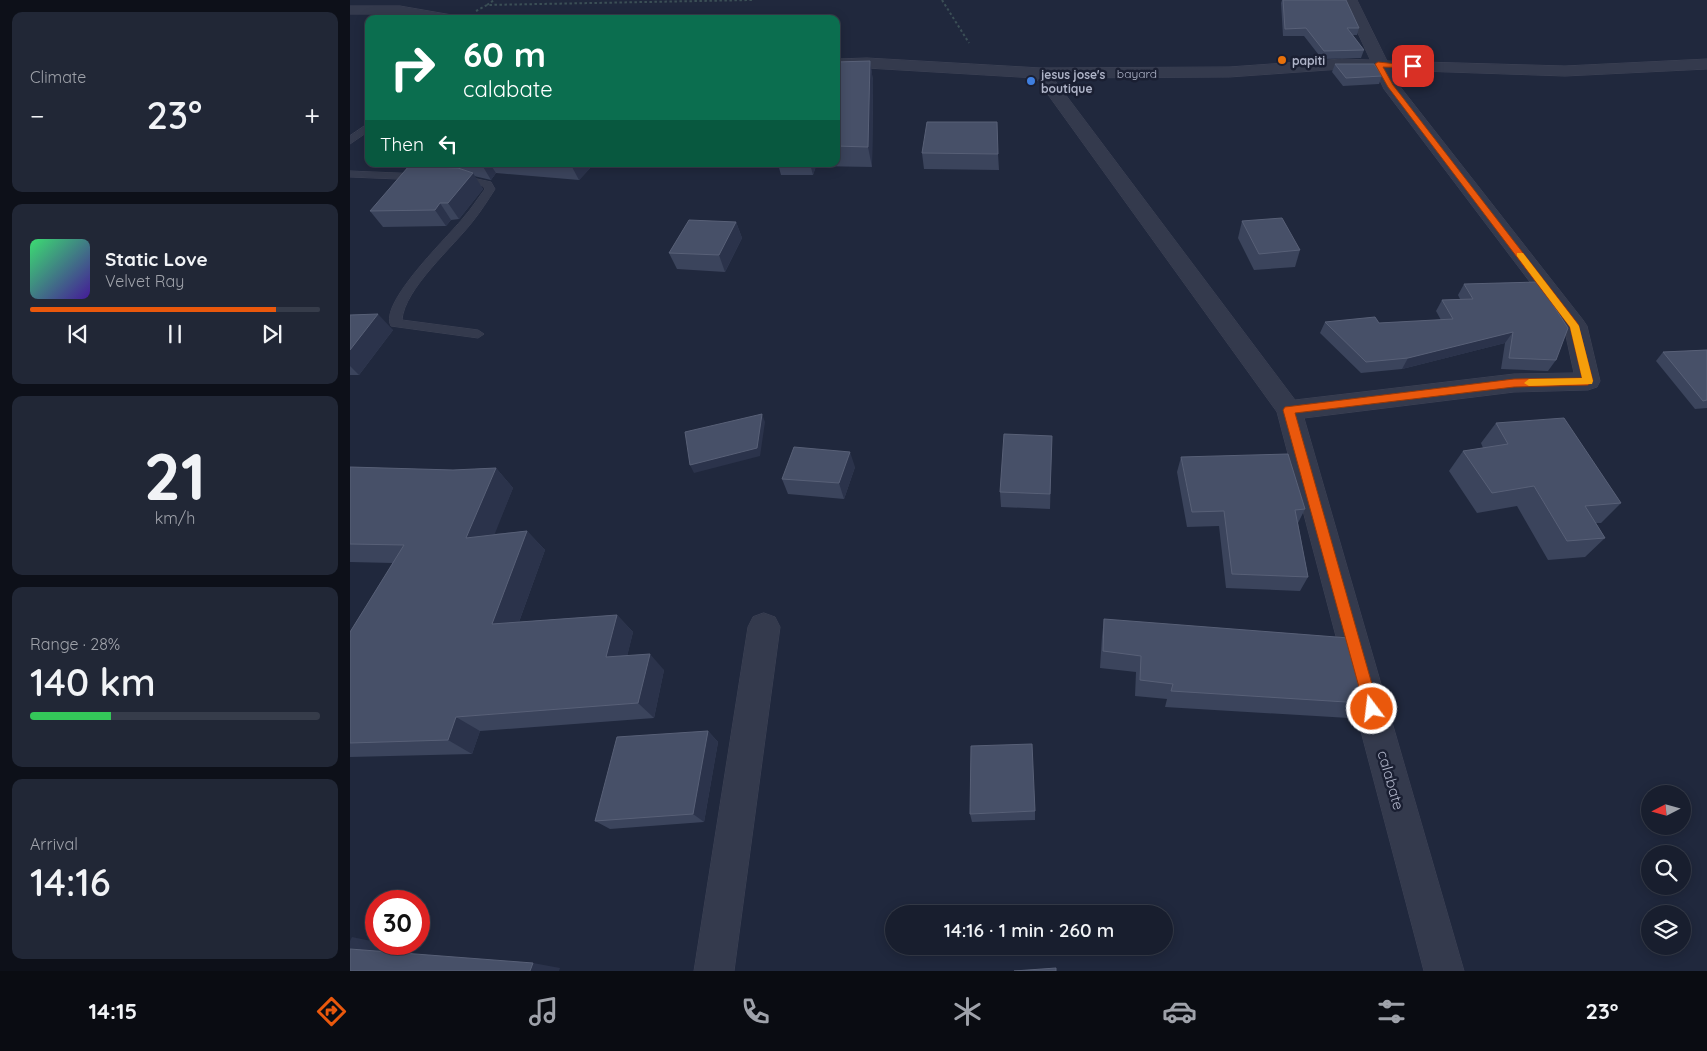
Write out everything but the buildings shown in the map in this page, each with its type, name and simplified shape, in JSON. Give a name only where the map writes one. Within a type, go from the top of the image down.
[{"type":"street","points":[[1041,73],[1289,410],[1514,383],[1588,381],[1575,326],[1390,85],[1378,64],[1350,0]]},
{"type":"street","points":[[350,10],[400,10],[429,15]]},
{"type":"street","name":"bayard","points":[[840,64],[867,63],[1041,73],[1229,72],[1342,64],[1565,70],[1707,64]]},
{"type":"street","name":"calabate","points":[[1289,410],[1444,971]]},
{"type":"street","points":[[714,971],[764,627]]},
{"type":"lane","points":[[350,140],[365,129]]},
{"type":"lane","points":[[350,174],[430,177]]},
{"type":"lane","points":[[449,178],[469,179],[486,184],[490,189],[470,220],[420,274],[396,310],[396,323],[478,334]]},
{"type":"path","points":[[472,14],[494,0]]},
{"type":"path","points":[[487,5],[752,0]]},
{"type":"path","points":[[942,0],[977,56],[991,70]]},
{"type":"slow traffic","points":[[1520,255],[1575,326],[1588,381],[1529,383]]},
{"type":"place","name":"papiti","points":[[1282,60]]},
{"type":"place","name":"jesus jose's boutique","points":[[1031,81]]},
{"type":"route","points":[[1372,709],[1289,410],[1514,383],[1588,381],[1575,326],[1390,85],[1378,64],[1413,66]]}]
